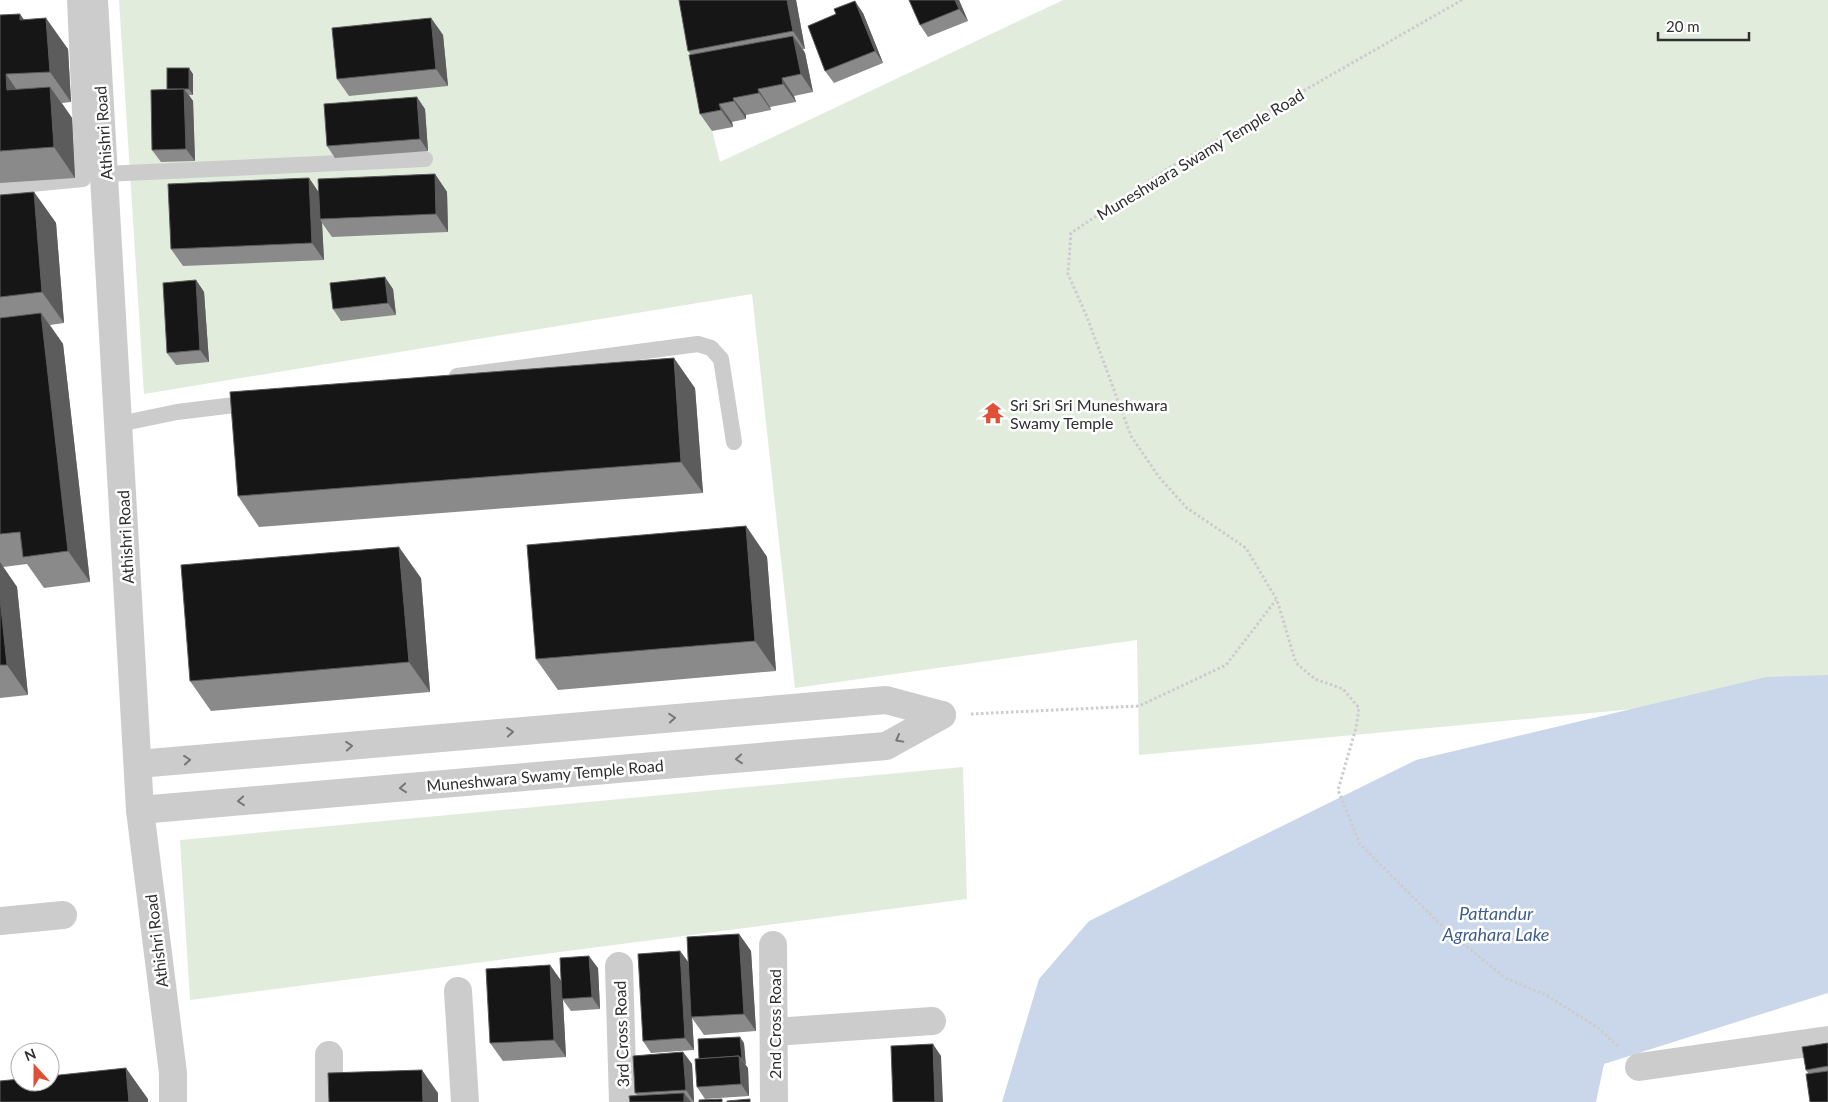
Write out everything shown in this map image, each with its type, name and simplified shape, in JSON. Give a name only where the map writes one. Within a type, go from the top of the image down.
[{"type":"street","name":"Athishri Road","points":[[94,0],[140,810],[172,1073],[173,1102]]},
{"type":"street","points":[[138,764],[886,700],[942,715]]},
{"type":"street","name":"Muneshwara Swamy Temple Road","points":[[140,810],[886,746],[942,715]]},
{"type":"street","points":[[0,921],[63,915]]},
{"type":"street","name":"2nd Cross Road","points":[[773,945],[774,1102]]},
{"type":"street","name":"3rd Cross Road","points":[[619,966],[624,1102]]},
{"type":"street","points":[[458,991],[464,1102]]},
{"type":"street","points":[[774,1032],[932,1020]]},
{"type":"street","points":[[1639,1067],[1828,1040]]},
{"type":"street","points":[[329,1055],[329,1102]]},
{"type":"lane","points":[[0,187],[83,179],[74,0]]},
{"type":"lane","points":[[105,174],[425,159]]},
{"type":"lane","points":[[442,378],[698,344],[711,348],[721,359],[734,442]]},
{"type":"lane","points":[[118,424],[176,412],[265,401]]},
{"type":"path","name":"Muneshwara Swamy Temple Road","points":[[1276,600],[1246,548],[1187,508],[1159,477],[1132,436],[1087,317],[1068,274],[1071,233],[1167,170],[1462,0]]},
{"type":"path","points":[[942,715],[1139,706],[1226,665],[1276,600]]},
{"type":"path","points":[[1276,600],[1296,663],[1316,679],[1343,689],[1359,708],[1356,728],[1338,790],[1360,844],[1390,877],[1442,926],[1505,978],[1546,995],[1598,1027],[1639,1067]]},
{"type":"green space","points":[[119,0],[680,0],[720,162],[1063,0],[1828,0],[1828,691],[1139,755],[1137,640],[795,688],[752,294],[144,394]]},
{"type":"green space","points":[[963,767],[967,899],[190,1000],[180,840]]},
{"type":"water","name":"Pattandur Agrahara Lake","points":[[1828,675],[1828,993],[1604,1064],[1596,1102],[1002,1102],[1039,979],[1089,921],[1416,760],[1766,677]]},
{"type":"building","points":[[679,0],[787,0],[793,31],[688,51]]},
{"type":"building","points":[[909,0],[955,0],[959,9],[920,25]]},
{"type":"building","points":[[855,1],[875,51],[825,71],[808,26],[836,14],[834,9]]},
{"type":"building","points":[[20,14],[20,20],[46,18],[50,72],[6,74],[7,90],[50,87],[54,147],[0,151],[0,15]]},
{"type":"building","points":[[431,18],[436,69],[337,79],[332,28]]},
{"type":"building","points":[[793,36],[801,74],[782,78],[783,84],[758,89],[759,93],[733,98],[734,101],[719,104],[721,110],[700,114],[689,55]]},
{"type":"building","points":[[167,68],[189,68],[189,89],[167,89]]},
{"type":"building","points":[[184,89],[186,149],[152,150],[151,90]]},
{"type":"building","points":[[417,97],[420,139],[327,146],[324,104]]},
{"type":"building","points":[[435,174],[436,214],[320,219],[318,179]]},
{"type":"building","points":[[309,178],[312,243],[171,249],[168,184]]},
{"type":"building","points":[[34,192],[42,292],[0,297],[0,195]]},
{"type":"building","points":[[385,277],[388,303],[333,309],[330,283]]},
{"type":"building","points":[[196,280],[200,350],[167,353],[163,283]]},
{"type":"building","points":[[41,313],[68,551],[23,557],[20,532],[0,534],[0,318]]},
{"type":"building","points":[[674,358],[681,462],[238,496],[230,392]]},
{"type":"building","points":[[746,526],[755,641],[536,659],[527,545]]},
{"type":"building","points":[[399,547],[409,662],[190,681],[181,565]]},
{"type":"building","points":[[0,598],[7,665],[0,665]]},
{"type":"building","points":[[739,934],[744,1014],[691,1017],[687,937]]},
{"type":"building","points":[[680,951],[685,1038],[643,1041],[638,954]]},
{"type":"building","points":[[589,956],[592,997],[562,999],[560,958]]},
{"type":"building","points":[[550,965],[554,1040],[490,1043],[486,969]]},
{"type":"building","points":[[740,1037],[742,1059],[739,1056],[699,1059],[698,1039]]},
{"type":"building","points":[[1828,1043],[1828,1066],[1806,1070],[1802,1047]]},
{"type":"building","points":[[933,1044],[935,1102],[893,1102],[891,1046]]},
{"type":"building","points":[[683,1052],[686,1090],[635,1093],[633,1056]]},
{"type":"building","points":[[739,1056],[741,1084],[697,1087],[695,1059]]},
{"type":"building","points":[[126,1068],[129,1102],[0,1102],[0,1081],[10,1080],[10,1092],[60,1092],[60,1075]]},
{"type":"building","points":[[422,1070],[423,1102],[329,1102],[328,1073]]},
{"type":"building","points":[[1828,1071],[1828,1102],[1810,1102],[1806,1074]]},
{"type":"building","points":[[684,1093],[684,1102],[630,1102],[629,1096]]},
{"type":"building","points":[[722,1099],[722,1102],[699,1102],[699,1100]]},
{"type":"building","points":[[750,1099],[750,1102],[727,1102],[727,1101]]},
{"type":"place","name":"Sri Sri Sri Muneshwara Swamy Temple","points":[[993,413]]}]
